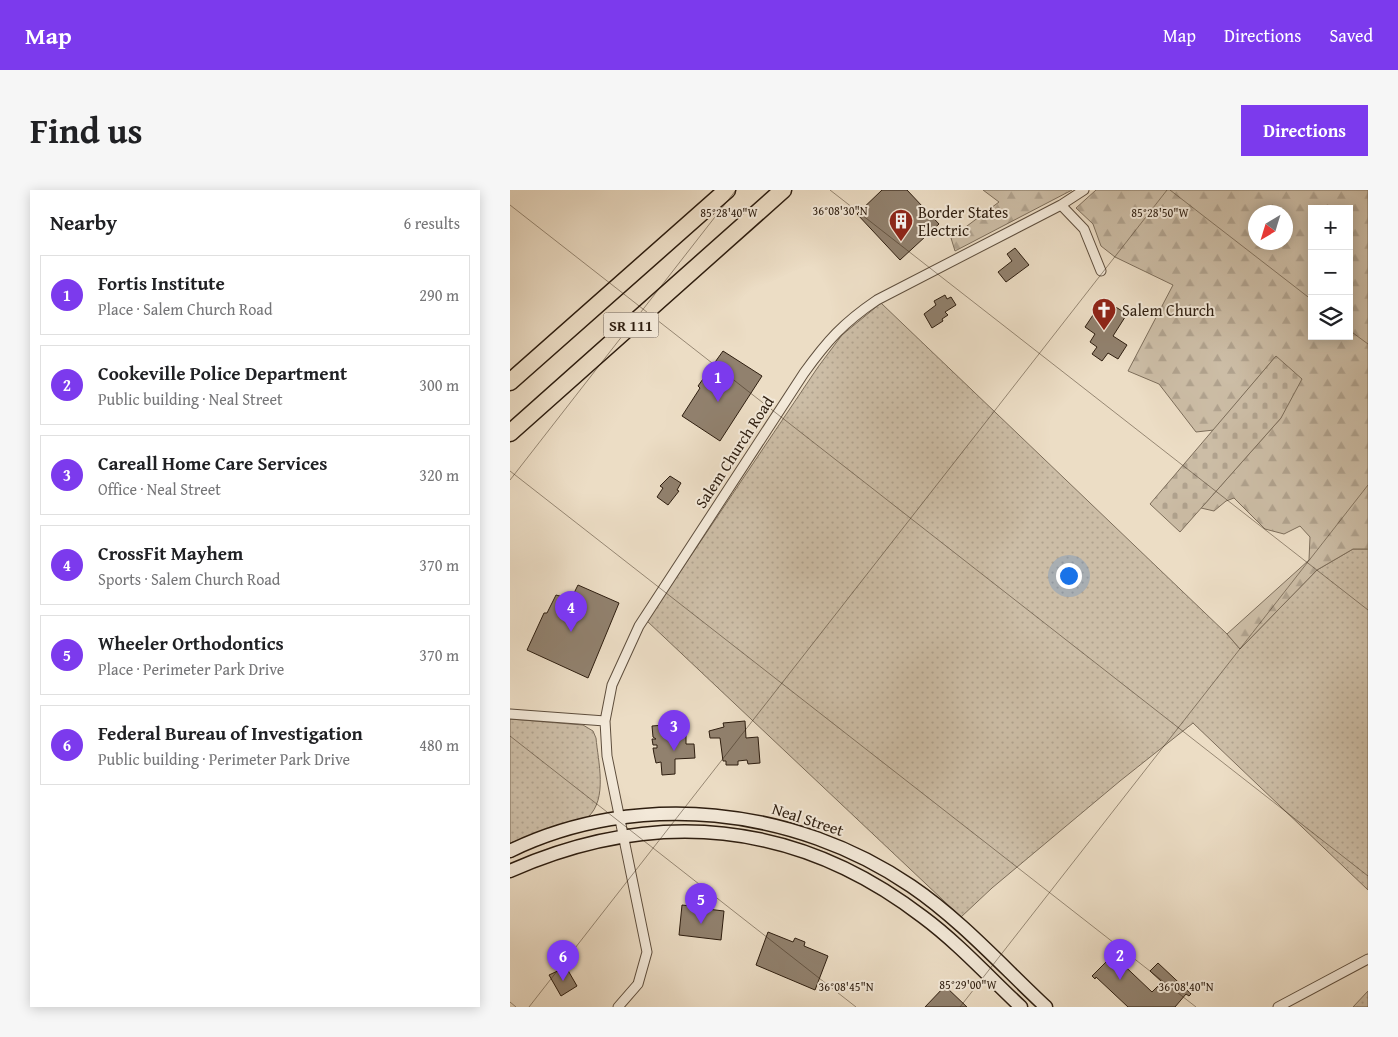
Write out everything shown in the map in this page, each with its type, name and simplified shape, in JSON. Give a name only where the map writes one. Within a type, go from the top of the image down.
[{"type":"highway","name":"SR 111","points":[[510,382],[727,190]]},
{"type":"highway","name":"SR 111","points":[[510,432],[783,190]]},
{"type":"main road","name":"Neal Street","points":[[510,851],[550,836],[638,815],[708,815],[765,822],[810,834],[844,847],[911,886],[958,923],[1046,1007]]},
{"type":"main road","name":"Neal Street","points":[[510,871],[542,857],[622,836],[660,832],[707,832],[756,838],[802,851],[868,880],[917,912],[1021,1007]]},
{"type":"main road","points":[[802,851],[810,834]]},
{"type":"street","name":"Salem Church Road","points":[[618,1007],[638,984],[648,952],[622,836],[607,756],[605,720],[612,685],[639,626],[801,378],[828,340],[850,318],[877,300],[1061,205],[1084,190]]},
{"type":"street","points":[[1061,205],[1084,229],[1101,271]]},
{"type":"street","points":[[510,714],[605,720]]},
{"type":"street","points":[[1278,1007],[1368,959]]},
{"type":"green space","points":[[983,190],[1072,190],[955,251],[951,238],[999,202]]},
{"type":"green space","points":[[1096,190],[1368,190],[1368,549],[1353,549],[1317,570],[1240,649],[1227,634],[1309,560],[1310,537],[1300,526],[1284,534],[1265,529],[1234,498],[1226,501],[1214,511],[1201,508],[1281,418],[1276,356],[1214,430],[1196,432],[1159,384],[1128,371],[1173,285],[1115,257],[1101,246],[1093,224],[1076,208]]},
{"type":"green space","points":[[881,303],[1227,634],[1240,649],[1317,570],[1353,549],[1368,549],[1368,890],[1193,723],[992,888],[961,917],[647,621],[818,367],[842,335]]},
{"type":"green space","points":[[1276,356],[1302,379],[1281,418],[1180,532],[1150,504]]},
{"type":"green space","points":[[510,719],[583,725],[593,731],[596,738],[600,790],[594,809],[588,817],[510,843]]},
{"type":"green space","points":[[1368,991],[1368,1007],[1353,1007]]},
{"type":"building","name":"Border States Electric","points":[[882,190],[907,190],[939,224],[900,260],[857,214]]},
{"type":"building","points":[[1015,248],[1029,265],[1006,282],[998,272],[1012,261],[1007,254]]},
{"type":"building","points":[[945,295],[947,299],[951,297],[956,305],[945,312],[948,315],[942,319],[943,321],[932,328],[924,314],[936,305],[934,301]]},
{"type":"building","name":"Salem Church","points":[[1114,306],[1127,314],[1113,336],[1127,345],[1118,359],[1108,353],[1102,361],[1092,354],[1097,347],[1090,342],[1095,334],[1085,327],[1097,309],[1108,316]]},
{"type":"building","points":[[723,351],[762,376],[720,441],[682,416],[700,388],[698,386]]},
{"type":"building","points":[[670,476],[681,483],[677,490],[679,491],[668,505],[657,497],[663,488],[660,486]]},
{"type":"building","points":[[578,585],[619,603],[588,678],[527,650],[544,613],[547,613],[556,595],[571,599]]},
{"type":"building","points":[[745,721],[746,738],[758,737],[760,763],[748,764],[747,760],[738,761],[738,765],[726,765],[726,761],[723,761],[720,738],[710,738],[709,731],[724,727],[723,723]]},
{"type":"building","points":[[677,724],[678,730],[686,730],[686,744],[694,744],[695,758],[675,759],[675,774],[662,775],[661,762],[656,763],[654,754],[653,748],[657,748],[657,745],[653,745],[652,739],[656,739],[653,737],[652,726]]},
{"type":"building","points":[[682,905],[699,907],[698,912],[707,913],[707,909],[724,911],[721,940],[679,935]]},
{"type":"building","points":[[768,932],[793,942],[795,938],[805,942],[804,946],[828,956],[815,990],[756,965]]},
{"type":"building","points":[[1113,955],[1152,992],[1162,982],[1150,971],[1158,963],[1191,994],[1189,996],[1186,994],[1175,1007],[1128,1007],[1096,977],[1095,979],[1092,976]]},
{"type":"building","points":[[566,967],[577,986],[561,996],[549,975]]},
{"type":"building","points":[[945,986],[967,1007],[925,1007]]},
{"type":"place","name":"Border States Electric","points":[[901,242]]},
{"type":"place","name":"Salem Church","points":[[1104,331]]},
{"type":"place","name":"Fortis Institute","points":[[718,402]]},
{"type":"place","name":"CrossFit Mayhem","points":[[571,632]]},
{"type":"place","name":"Careall Home Care Services","points":[[674,751]]},
{"type":"place","name":"Wheeler Orthodontics","points":[[701,924]]},
{"type":"place","name":"Cookeville Police Department","points":[[1120,980]]},
{"type":"place","name":"Federal Bureau of Investigation","points":[[563,981]]}]
